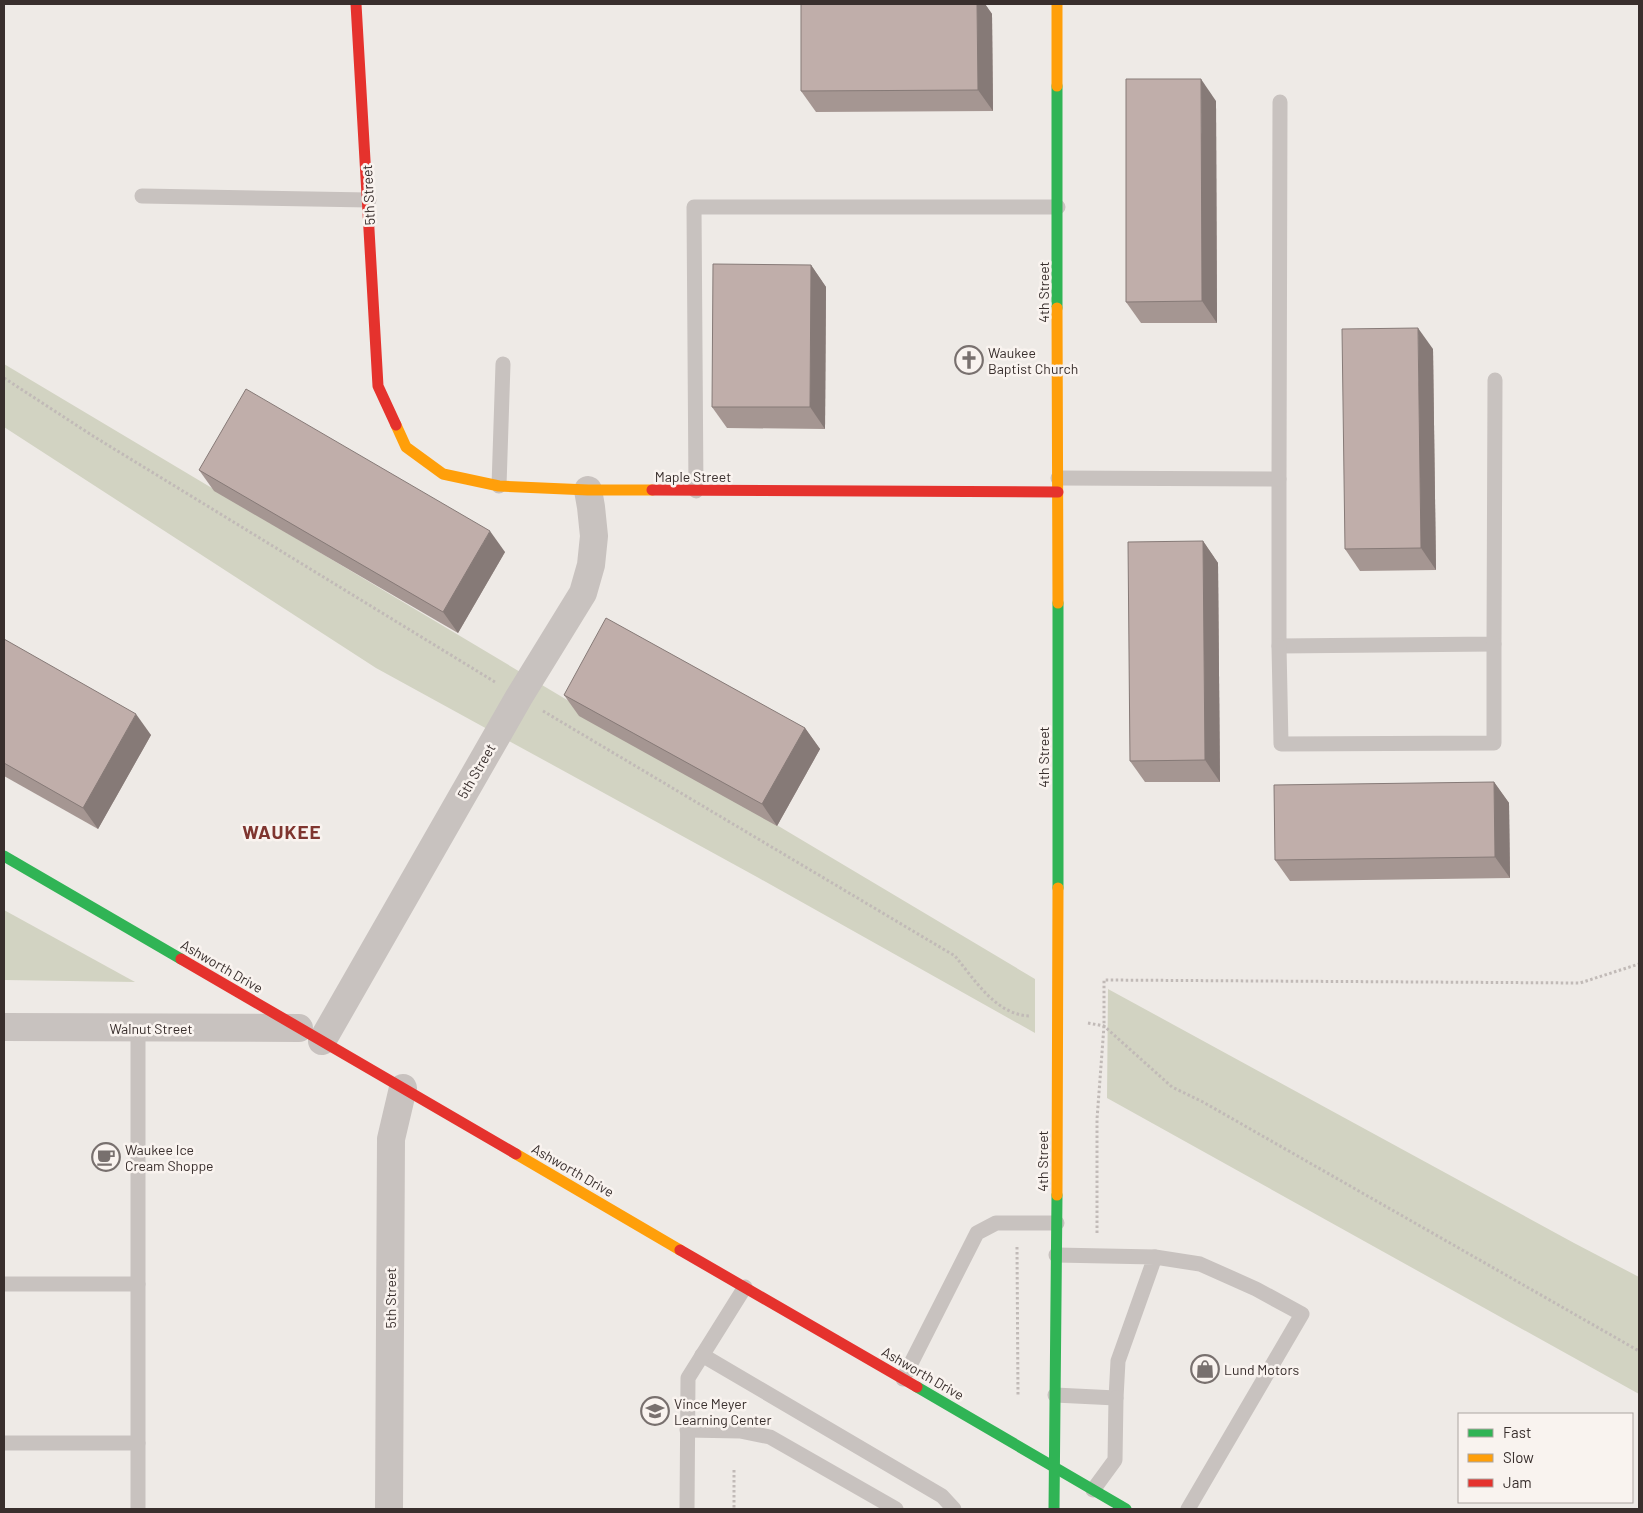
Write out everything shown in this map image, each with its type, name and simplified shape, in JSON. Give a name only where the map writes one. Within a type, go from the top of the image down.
[{"type":"street","name":"5th Street","points":[[356,4],[369,200],[378,386]]},
{"type":"street","name":"4th Street","points":[[1054,1509],[1058,1018],[1058,4]]},
{"type":"street","name":"Maple Street","points":[[378,386],[406,447],[443,474],[499,486],[588,490],[696,491],[1058,485]]},
{"type":"street","name":"5th Street","points":[[322,1041],[519,697],[582,593],[591,565],[594,536],[588,490]]},
{"type":"street","name":"Ashworth Drive","points":[[4,856],[1126,1509]]},
{"type":"street","name":"Walnut Street","points":[[4,1028],[298,1028]]},
{"type":"street","name":"5th Street","points":[[389,1509],[391,1138],[403,1088]]},
{"type":"lane","points":[[1280,102],[1279,646],[1281,744],[1494,743],[1495,380]]},
{"type":"lane","points":[[142,196],[369,200]]},
{"type":"lane","points":[[696,491],[694,207],[1058,207]]},
{"type":"lane","points":[[499,486],[503,364]]},
{"type":"lane","points":[[1058,485],[1279,479]]},
{"type":"lane","points":[[1279,646],[1494,644]]},
{"type":"lane","points":[[138,1028],[138,1509]]},
{"type":"lane","points":[[903,1379],[977,1233],[996,1223],[1056,1228]]},
{"type":"lane","points":[[1056,1255],[1155,1258],[1200,1264],[1256,1289],[1302,1314],[1188,1509]]},
{"type":"lane","points":[[1093,1490],[1115,1460],[1118,1360],[1155,1258]]},
{"type":"lane","points":[[4,1284],[138,1284]]},
{"type":"lane","points":[[687,1509],[688,1378],[744,1287]]},
{"type":"lane","points":[[702,1355],[942,1496],[954,1509]]},
{"type":"lane","points":[[1055,1395],[1116,1398]]},
{"type":"lane","points":[[687,1430],[740,1431],[770,1437],[896,1509]]},
{"type":"lane","points":[[4,1443],[138,1443]]},
{"type":"path","points":[[4,378],[93,436],[519,697],[955,956],[992,1001],[1020,1016],[1058,1018],[1104,1026],[1172,1087],[1203,1102],[1639,1351]]},
{"type":"path","points":[[1056,1228],[1098,1233],[1097,1118],[1104,1026],[1104,980],[1580,983],[1639,964]]},
{"type":"path","points":[[1017,1244],[1018,1396]]},
{"type":"path","points":[[734,1470],[734,1509]]},
{"type":"green space","points":[[4,364],[1035,979],[1035,1033],[757,877],[376,668],[4,427]]},
{"type":"green space","points":[[4,910],[135,982],[4,980]]},
{"type":"green space","points":[[1108,989],[1639,1277],[1639,1394],[1107,1098]]},
{"type":"building","points":[[801,4],[977,4],[978,90],[801,91]]},
{"type":"building","points":[[1126,79],[1201,79],[1202,301],[1126,302]]},
{"type":"building","points":[[713,264],[811,265],[810,407],[712,407]]},
{"type":"building","points":[[1418,328],[1421,548],[1345,549],[1342,329]]},
{"type":"building","points":[[246,389],[490,531],[443,612],[199,470]]},
{"type":"building","points":[[1203,541],[1205,760],[1130,761],[1128,542]]},
{"type":"building","points":[[606,618],[805,728],[762,804],[564,695]]},
{"type":"building","points":[[4,639],[136,714],[83,808],[4,763]]},
{"type":"building","points":[[1494,782],[1495,857],[1275,860],[1274,785]]},
{"type":"traffic: fast","points":[[1057,86],[1057,308]]},
{"type":"traffic: fast","points":[[1058,603],[1058,888]]},
{"type":"traffic: fast","points":[[4,856],[181,959]]},
{"type":"traffic: fast","points":[[1054,1509],[1057,1195]]},
{"type":"traffic: fast","points":[[917,1387],[1126,1509]]},
{"type":"traffic: slow","points":[[1057,4],[1057,86]]},
{"type":"traffic: slow","points":[[1057,308],[1058,603]]},
{"type":"traffic: slow","points":[[396,425],[406,447],[443,474],[499,486],[588,490],[652,490]]},
{"type":"traffic: slow","points":[[1057,1195],[1058,888]]},
{"type":"traffic: slow","points":[[516,1154],[680,1250]]},
{"type":"traffic: jam","points":[[356,4],[378,386],[396,425]]},
{"type":"traffic: jam","points":[[652,490],[1058,492]]},
{"type":"traffic: jam","points":[[181,959],[516,1154]]},
{"type":"traffic: jam","points":[[680,1250],[917,1387]]},
{"type":"place","name":"Waukee Baptist Church","points":[[969,360]]},
{"type":"place","name":"Waukee Ice Cream Shoppe","points":[[106,1157]]},
{"type":"place","name":"Lund Motors","points":[[1205,1369]]},
{"type":"place","name":"Vince Meyer Learning Center","points":[[655,1411]]},
{"type":"district","name":"WAUKEE","points":[[282,831]]}]
